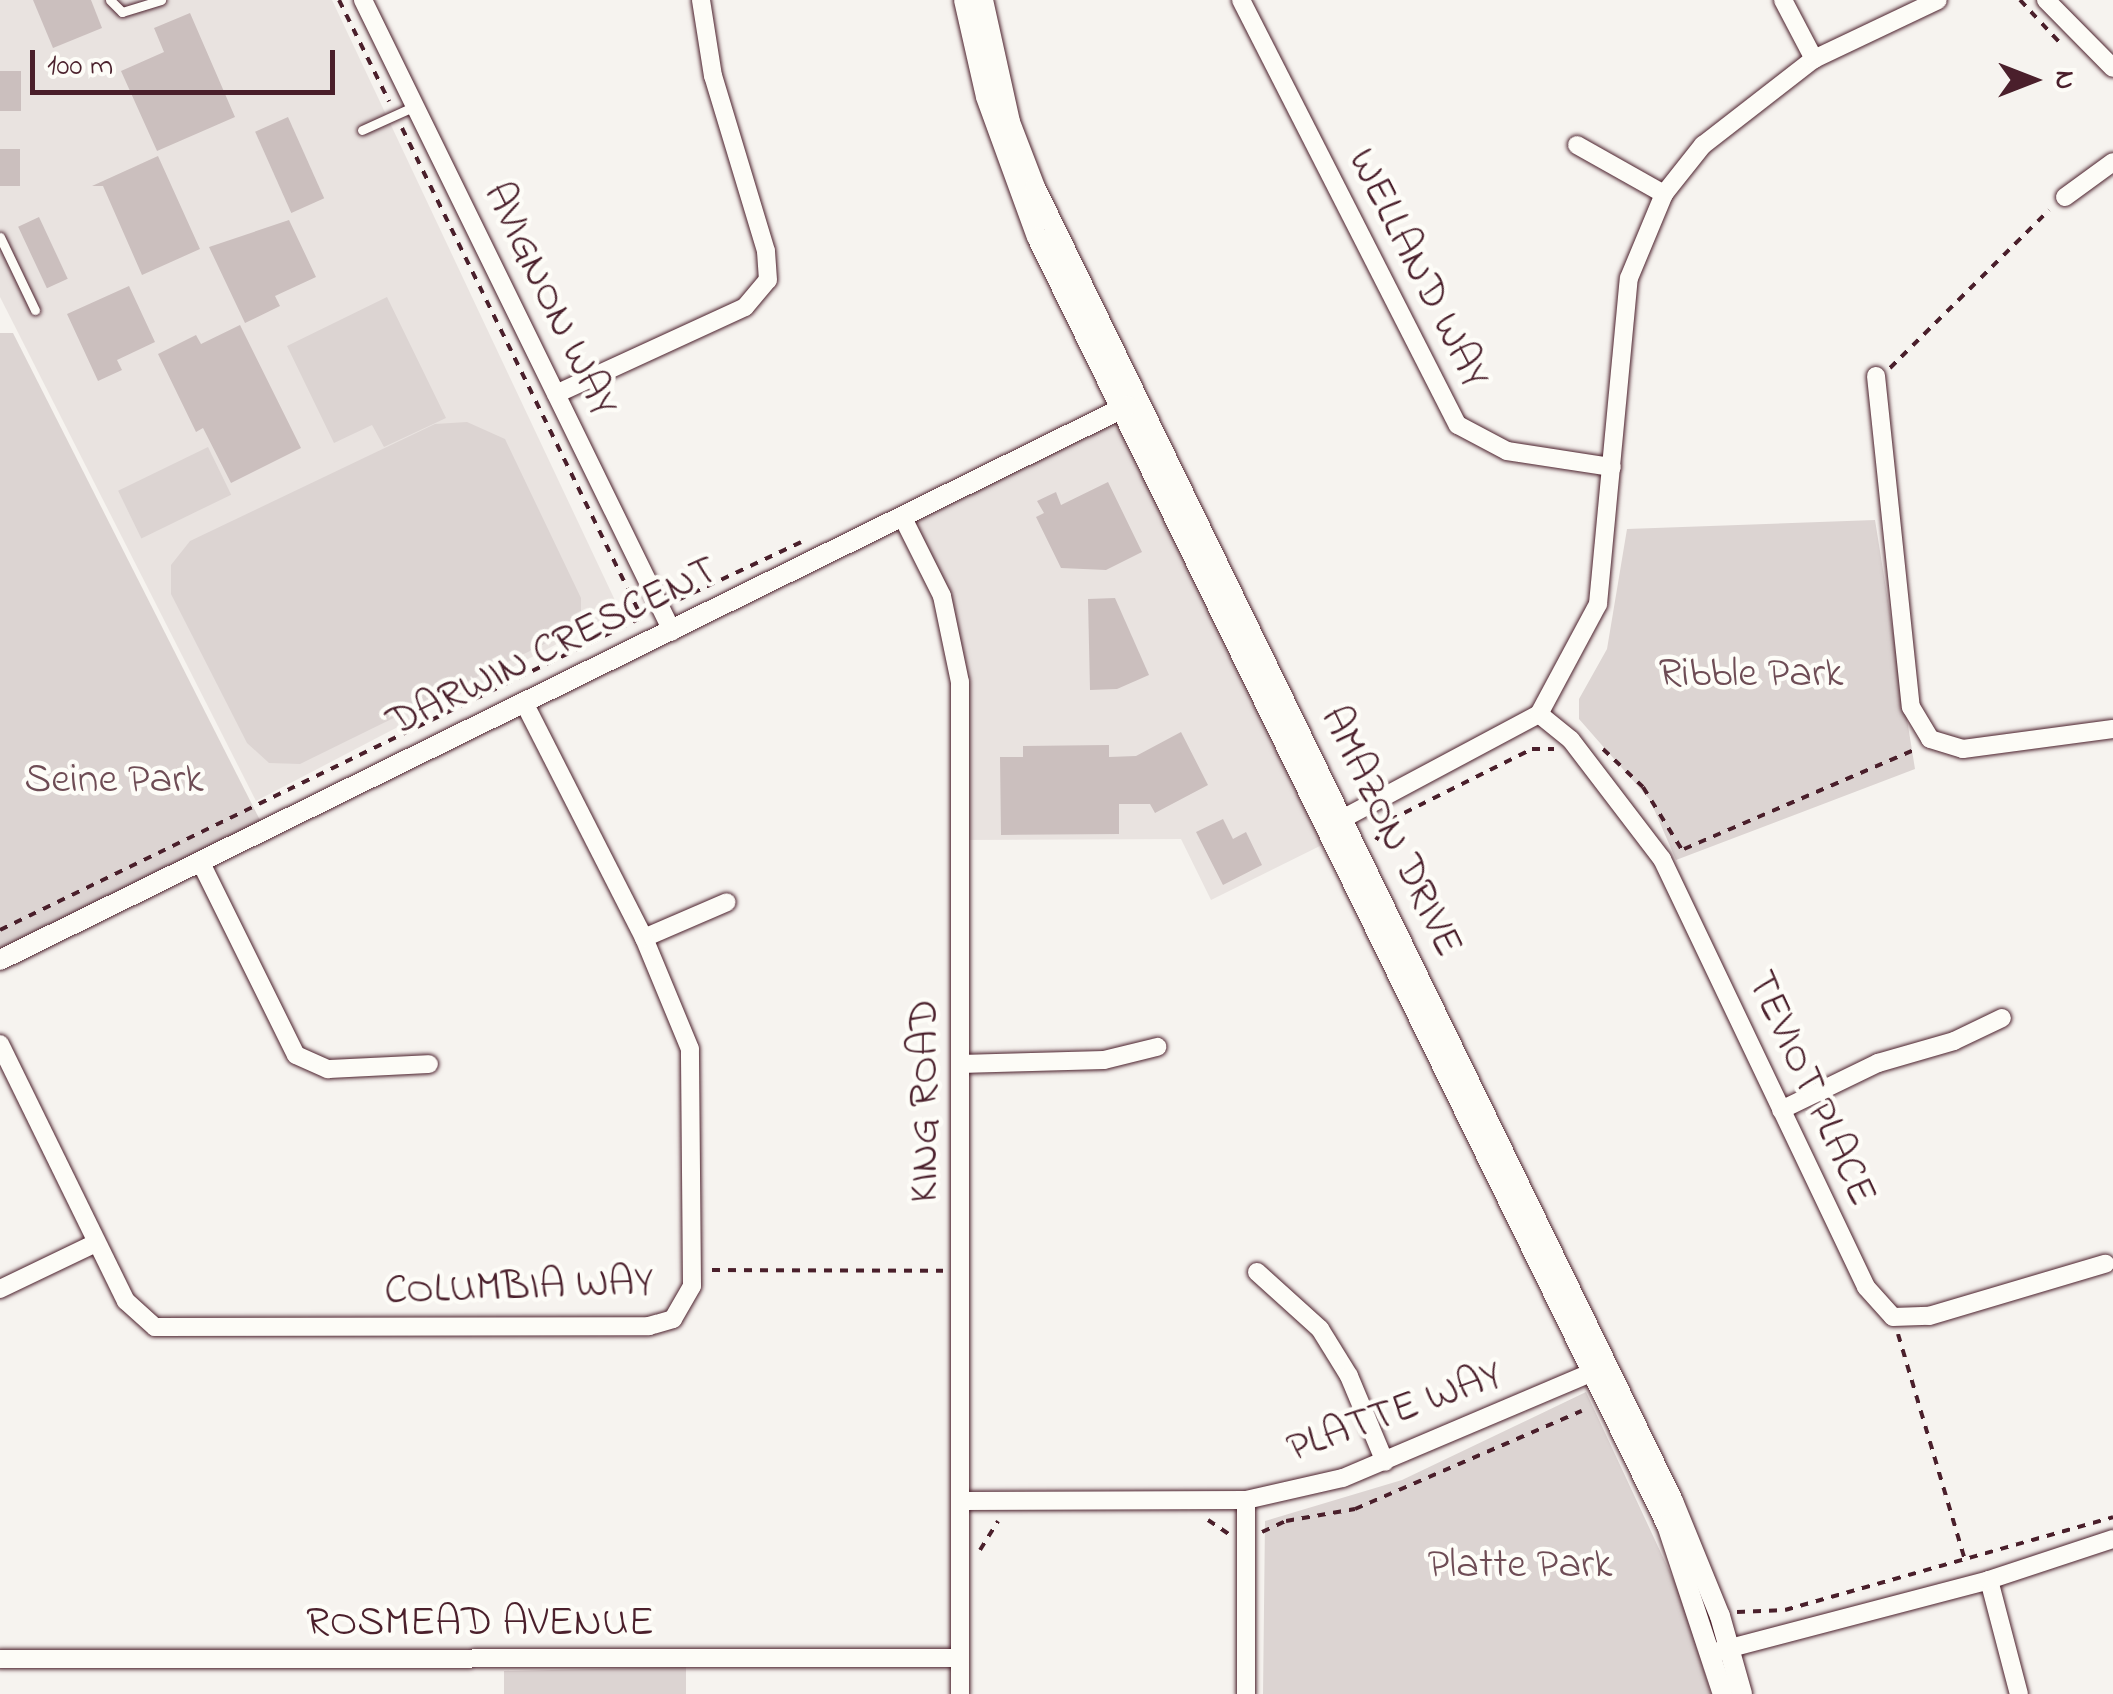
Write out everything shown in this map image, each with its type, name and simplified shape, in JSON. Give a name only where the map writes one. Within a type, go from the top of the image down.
[{"type":"street","name":"AVIGNON WAY","points":[[363,0],[672,631]]},
{"type":"street","points":[[556,394],[745,307],[768,280],[766,251],[712,76],[701,0]]},
{"type":"street","name":"AMAZON DRIVE","points":[[964,0],[1012,176],[1129,406],[1720,1616],[1723,1694]]},
{"type":"street","name":"AMAZON DRIVE","points":[[982,0],[1006,106],[1035,187],[1129,406]]},
{"type":"street","name":"WELLAND WAY","points":[[1241,0],[1458,425],[1507,451],[1612,466]]},
{"type":"street","points":[[1783,0],[1814,60]]},
{"type":"street","points":[[1334,824],[1540,714],[1598,604],[1629,278],[1664,194],[1703,144],[1814,60],[1938,0]]},
{"type":"street","points":[[2046,0],[2113,68]]},
{"type":"street","points":[[1577,144],[1664,194]]},
{"type":"street","points":[[2064,197],[2113,162]]},
{"type":"street","points":[[1876,376],[1912,707],[1930,739],[1963,748],[2113,730]]},
{"type":"street","name":"DARWIN CRESCENT","points":[[0,960],[1129,406]]},
{"type":"street","name":"KING ROAD","points":[[903,518],[942,596],[960,682],[960,1694]]},
{"type":"street","name":"COLUMBIA WAY","points":[[0,1044],[132,1312],[166,1330],[649,1326],[684,1308],[692,1270],[693,1070],[684,1031],[644,938],[525,704]]},
{"type":"street","name":"TEVIOT PLACE","points":[[1540,714],[1571,740],[1662,859],[1866,1287],[1893,1317]]},
{"type":"street","name":"AMAZON DRIVE","points":[[1334,824],[1358,847],[1600,1370],[1742,1694]]},
{"type":"street","points":[[201,864],[296,1055],[328,1069],[429,1064]]},
{"type":"street","points":[[644,938],[727,902]]},
{"type":"street","points":[[1781,1110],[1878,1062],[1954,1042],[2002,1018]]},
{"type":"street","points":[[960,1064],[1104,1060],[1157,1047]]},
{"type":"street","points":[[0,1289],[96,1243]]},
{"type":"street","points":[[1893,1317],[1929,1316],[2105,1264]]},
{"type":"street","points":[[1257,1272],[1320,1329],[1349,1376],[1385,1462]]},
{"type":"street","name":"PLATTE WAY","points":[[960,1501],[1246,1500],[1385,1462],[1600,1370]]},
{"type":"street","points":[[1246,1500],[1246,1694]]},
{"type":"street","points":[[1721,1650],[1980,1582],[2113,1539]]},
{"type":"street","points":[[1980,1582],[2019,1694]]},
{"type":"street","name":"ROSMEAD AVENUE","points":[[0,1659],[960,1658]]},
{"type":"lane","points":[[110,0],[122,12],[161,0]]},
{"type":"lane","points":[[362,130],[415,106]]},
{"type":"lane","points":[[0,237],[34,310]]},
{"type":"path","points":[[0,930],[642,618],[339,0]]},
{"type":"path","points":[[1876,376],[1902,360],[2021,232],[2064,197]]},
{"type":"path","points":[[1662,859],[1828,791],[1930,739]]},
{"type":"path","points":[[1358,847],[1378,838],[1390,820],[1532,750],[1571,740]]},
{"type":"path","points":[[1600,746],[1643,787],[1682,850]]},
{"type":"path","points":[[692,1270],[961,1272]]},
{"type":"path","points":[[1893,1317],[1966,1562],[1980,1582]]},
{"type":"path","points":[[978,1552],[998,1528],[998,1501]]},
{"type":"path","points":[[1720,1616],[1760,1607],[1785,1610],[1966,1562],[2113,1516]]},
{"type":"shaded area","points":[[0,0],[332,0],[620,611],[256,801],[0,297]]},
{"type":"shaded area","points":[[1119,410],[1332,840],[1211,900],[1181,839],[960,840],[956,651],[903,518]]},
{"type":"green space","points":[[387,297],[446,418],[384,447],[372,425],[334,443],[287,346]]},
{"type":"green space","name":"Seine Park","points":[[0,333],[13,333],[266,832],[0,961]]},
{"type":"green space","points":[[467,422],[505,439],[581,598],[581,626],[300,764],[269,763],[247,743],[171,594],[171,565],[190,541],[435,424]]},
{"type":"green space","points":[[208,447],[231,495],[141,538],[118,491]]},
{"type":"green space","name":"Ribble Park","points":[[1875,520],[1915,769],[1676,860],[1650,800],[1579,719],[1579,699],[1607,649],[1627,529]]},
{"type":"green space","name":"Platte Park","points":[[1586,1392],[1682,1598],[1711,1694],[1263,1694],[1265,1521],[1402,1480]]},
{"type":"green space","points":[[686,1667],[686,1694],[504,1694],[504,1671]]},
{"type":"building","points":[[33,0],[91,0],[102,28],[53,48]]},
{"type":"building","points":[[190,13],[235,117],[157,151],[121,71],[164,52],[154,28]]},
{"type":"building","points":[[0,71],[21,71],[21,111],[0,111]]},
{"type":"building","points":[[288,117],[324,198],[291,213],[255,132]]},
{"type":"building","points":[[0,149],[20,149],[20,186],[0,186]]},
{"type":"building","points":[[158,156],[200,249],[142,275],[103,186],[92,186]]},
{"type":"building","points":[[39,217],[68,279],[47,288],[18,227]]},
{"type":"building","points":[[289,220],[316,277],[275,296],[280,306],[245,323],[209,247]]},
{"type":"building","points":[[129,286],[155,342],[117,360],[122,370],[98,381],[67,314]]},
{"type":"building","points":[[240,325],[301,448],[231,483],[203,428],[196,432],[158,354],[196,335],[201,344]]},
{"type":"building","points":[[1108,482],[1142,552],[1106,570],[1061,568],[1036,517],[1044,513],[1037,501],[1056,492],[1061,505]]},
{"type":"building","points":[[1115,598],[1149,675],[1117,689],[1090,690],[1088,599]]},
{"type":"building","points":[[1181,732],[1208,785],[1155,813],[1150,804],[1119,804],[1119,834],[1001,835],[1000,757],[1023,757],[1023,746],[1109,745],[1109,757],[1136,756]]},
{"type":"building","points":[[1223,819],[1233,839],[1246,832],[1262,865],[1223,885],[1196,832]]}]
